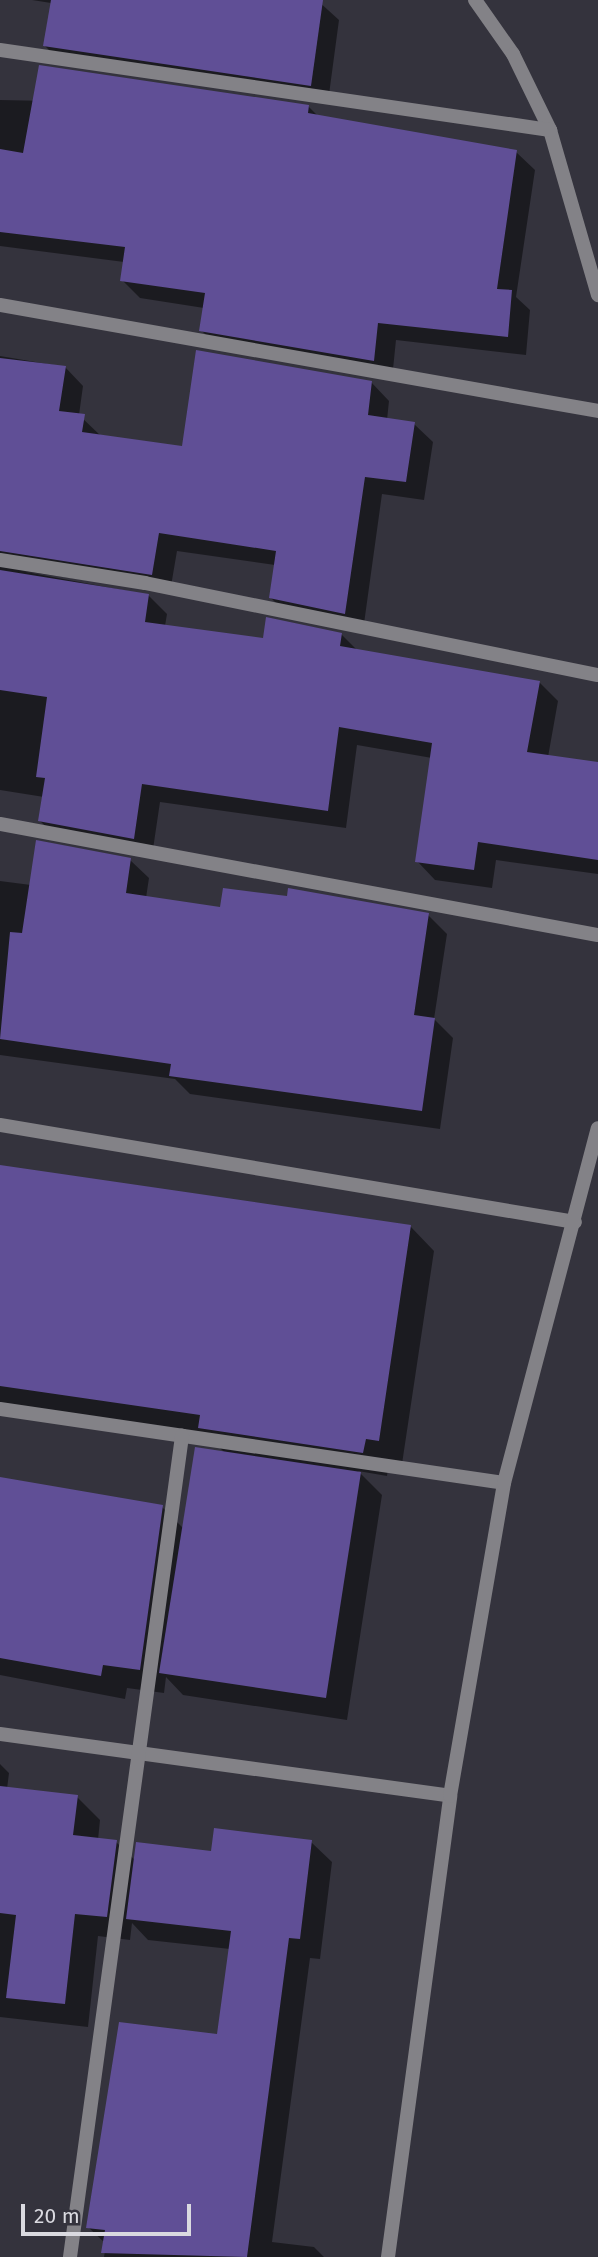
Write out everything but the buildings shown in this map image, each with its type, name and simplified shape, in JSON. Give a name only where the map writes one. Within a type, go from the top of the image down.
[{"type":"street","points":[[475,0],[513,54],[550,130],[598,295]]},
{"type":"street","points":[[0,50],[550,130]]},
{"type":"street","points":[[0,305],[598,411]]},
{"type":"street","points":[[0,560],[598,675]]},
{"type":"street","points":[[0,824],[598,935]]},
{"type":"street","points":[[0,1125],[575,1222]]},
{"type":"street","points":[[388,2257],[450,1796],[504,1483],[598,1128]]},
{"type":"street","points":[[0,1409],[504,1483]]},
{"type":"street","points":[[70,2257],[182,1436]]},
{"type":"street","points":[[0,1734],[450,1796]]}]
